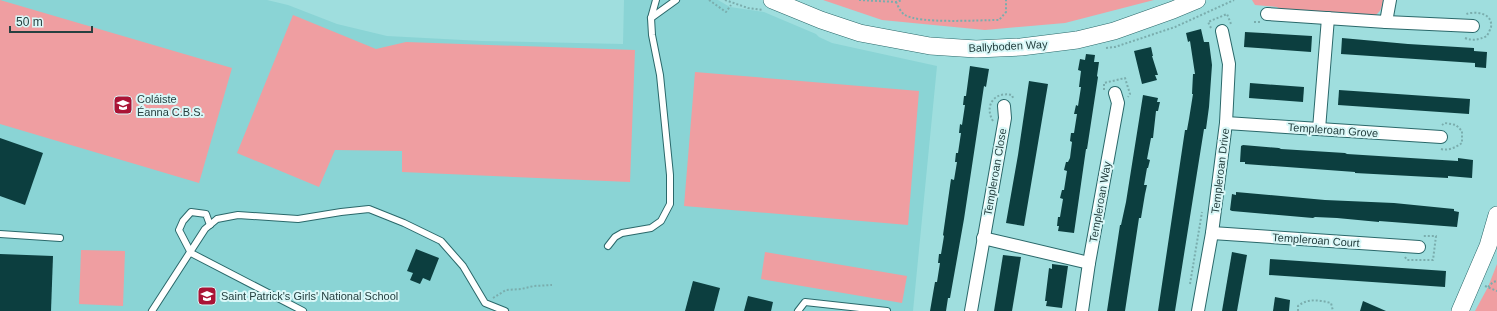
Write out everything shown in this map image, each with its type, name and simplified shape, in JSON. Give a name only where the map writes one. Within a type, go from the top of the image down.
[{"type":"main road","name":"Ballyboden Way","points":[[772,0],[821,20],[860,33],[930,46],[976,49],[1021,47],[1077,40],[1114,32],[1197,0]]},
{"type":"main road","points":[[1460,311],[1488,246],[1497,215]]},
{"type":"street","points":[[1386,22],[1390,0]]},
{"type":"street","points":[[1268,14],[1473,26]]},
{"type":"street","points":[[1319,129],[1328,18]]},
{"type":"street","name":"Templeroan Drive","points":[[1198,311],[1212,233],[1226,123],[1229,64],[1222,31]]},
{"type":"street","name":"Templeroan Way","points":[[1082,311],[1089,263],[1118,103],[1110,92]]},
{"type":"street","name":"Templeroan Close","points":[[971,311],[1005,118],[1010,104]]},
{"type":"street","name":"Templeroan Grove","points":[[1226,123],[1440,137]]},
{"type":"street","name":"Templeroan Court","points":[[1212,233],[1419,242]]},
{"type":"street","points":[[983,238],[1089,263]]},
{"type":"lane","points":[[608,246],[615,237],[622,233],[651,228],[661,221],[670,204],[670,175],[660,75],[652,35],[651,18],[656,0]]},
{"type":"lane","points":[[651,18],[676,0]]},
{"type":"lane","points":[[152,311],[191,253],[205,229],[217,219],[238,215],[298,219],[369,209],[441,240],[463,266],[485,302],[505,311]]},
{"type":"lane","points":[[210,225],[206,214],[200,212],[191,212],[183,221],[179,230],[191,253],[303,311]]},
{"type":"lane","points":[[0,234],[60,238]]},
{"type":"lane","points":[[798,311],[805,302],[887,311]]},
{"type":"path","points":[[709,0],[726,12],[731,6]]},
{"type":"path","points":[[859,0],[896,2],[902,0]]},
{"type":"path","points":[[896,2],[904,14],[915,18],[946,20],[999,20],[1006,12],[1006,0]]},
{"type":"path","points":[[1463,15],[1472,12],[1483,13],[1489,18],[1491,26],[1487,36],[1478,40],[1471,40],[1463,37]]},
{"type":"path","points":[[1110,92],[1104,84],[1125,78],[1130,94],[1127,100]]},
{"type":"path","points":[[997,95],[1004,93],[1012,95],[1010,104]]},
{"type":"path","points":[[1445,124],[1456,125],[1462,131],[1462,142],[1454,148],[1444,150],[1440,137],[1445,124]]},
{"type":"path","points":[[1401,254],[1407,260],[1433,260],[1436,236],[1419,242]]},
{"type":"path","points":[[1488,287],[1493,282],[1497,281]]},
{"type":"path","points":[[485,302],[506,290],[521,290],[534,286],[552,285]]},
{"type":"path","points":[[1298,311],[1298,306],[1304,301],[1312,300],[1331,303],[1333,311]]},
{"type":"shaded area","points":[[0,0],[267,0],[288,5],[337,24],[387,36],[482,41],[623,44],[624,0],[718,0],[730,7],[764,12],[816,34],[832,43],[937,66],[913,311],[0,311]]},
{"type":"shaded area","points":[[0,0],[232,68],[199,183],[0,124]]},
{"type":"shaded area","points":[[823,0],[1154,0],[1065,23],[985,30],[882,20]]},
{"type":"shaded area","points":[[1252,0],[1383,0],[1381,10],[1373,17],[1281,10],[1277,7],[1255,5]]},
{"type":"shaded area","points":[[293,15],[376,49],[406,42],[635,50],[630,182],[402,172],[402,151],[335,150],[319,187],[237,153]]},
{"type":"shaded area","points":[[695,72],[919,91],[908,225],[684,206]]},
{"type":"shaded area","points":[[81,250],[125,251],[123,306],[79,304]]},
{"type":"shaded area","points":[[765,252],[907,276],[902,303],[761,279]]},
{"type":"shaded area","points":[[1497,264],[1497,311],[1475,311],[1488,287]]},
{"type":"building","points":[[1201,29],[1204,42],[1209,42],[1212,65],[1206,129],[1204,129],[1175,311],[1158,311],[1185,130],[1187,130],[1193,94],[1193,74],[1195,74],[1190,41],[1188,42],[1186,33]]},
{"type":"building","points":[[1245,32],[1312,36],[1311,52],[1244,47]]},
{"type":"building","points":[[1342,38],[1474,48],[1474,51],[1487,52],[1486,68],[1475,67],[1475,63],[1341,54]]},
{"type":"building","points":[[1151,47],[1152,56],[1158,75],[1155,75],[1157,80],[1142,84],[1134,51]]},
{"type":"building","points":[[1086,54],[1095,55],[1094,62],[1099,62],[1098,77],[1074,233],[1058,231],[1059,226],[1057,226],[1063,199],[1060,198],[1062,190],[1064,190],[1067,171],[1064,170],[1066,162],[1068,162],[1070,158],[1072,142],[1070,141],[1071,133],[1074,133],[1077,114],[1074,114],[1076,105],[1078,106],[1081,87],[1079,87],[1081,71],[1078,70],[1080,59],[1085,60]]},
{"type":"building","points":[[970,66],[989,69],[986,87],[984,86],[964,219],[950,298],[948,298],[946,311],[930,311],[935,282],[937,282],[940,263],[938,263],[939,254],[941,254],[944,236],[951,179],[954,180],[957,162],[955,162],[956,153],[958,153],[961,133],[959,133],[960,124],[962,125],[965,105],[963,105],[964,96],[966,96]]},
{"type":"building","points":[[1029,81],[1048,84],[1024,226],[1006,223]]},
{"type":"building","points":[[1250,83],[1304,87],[1303,102],[1249,98]]},
{"type":"building","points":[[1339,90],[1470,99],[1469,114],[1338,105]]},
{"type":"building","points":[[1143,95],[1158,98],[1157,102],[1160,102],[1158,111],[1156,111],[1153,138],[1151,138],[1147,159],[1150,160],[1144,185],[1147,185],[1141,218],[1139,218],[1125,311],[1107,311],[1120,225],[1126,202]]},
{"type":"building","points":[[0,138],[43,153],[25,205],[0,196]]},
{"type":"building","points":[[1241,146],[1347,154],[1458,161],[1458,158],[1473,160],[1472,178],[1355,173],[1245,164],[1245,162],[1240,162]]},
{"type":"building","points":[[1236,192],[1325,200],[1394,203],[1454,209],[1454,211],[1459,212],[1457,227],[1337,218],[1313,218],[1232,211],[1230,210],[1232,194],[1236,195]]},
{"type":"building","points":[[416,249],[439,258],[430,281],[423,278],[420,284],[410,280],[413,273],[407,271]]},
{"type":"building","points":[[1232,252],[1247,255],[1237,311],[1222,311]]},
{"type":"building","points":[[0,254],[53,256],[51,311],[0,311]]},
{"type":"building","points":[[1003,255],[1021,257],[1012,311],[994,311]]},
{"type":"building","points":[[1270,259],[1446,271],[1445,287],[1269,275]]},
{"type":"building","points":[[1052,264],[1068,266],[1062,308],[1046,306],[1047,301],[1045,301],[1049,268],[1052,269]]},
{"type":"building","points":[[693,281],[720,288],[714,311],[685,311]]},
{"type":"building","points":[[748,296],[773,302],[771,311],[744,311]]},
{"type":"building","points":[[1275,297],[1290,300],[1289,311],[1273,311]]},
{"type":"building","points":[[1363,301],[1386,311],[1360,311]]},
{"type":"place","name":"Coláiste Éanna C.B.S.","points":[[123,105]]},
{"type":"place","name":"Saint Patrick's Girls' National School","points":[[207,296]]}]
